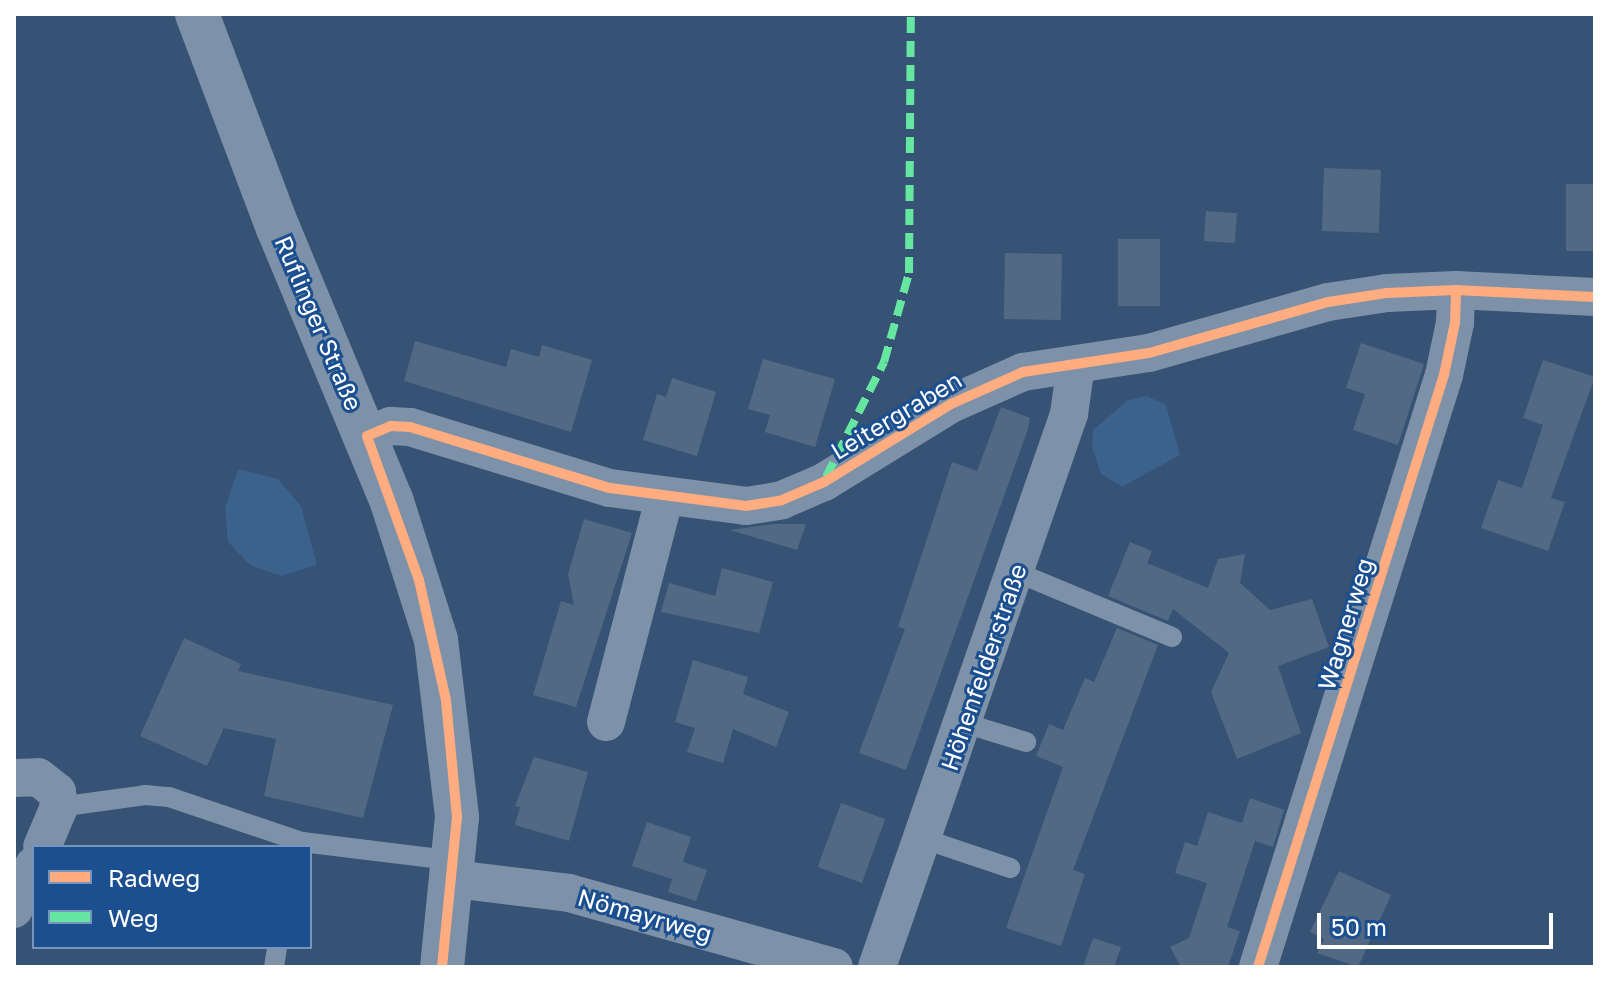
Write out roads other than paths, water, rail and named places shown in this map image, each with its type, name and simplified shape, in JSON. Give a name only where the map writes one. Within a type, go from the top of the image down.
[{"type":"street","name":"Ruflinger Straße","points":[[197,14],[278,228],[367,436],[436,640],[454,763],[455,870],[442,967]]},
{"type":"street","name":"Leitergraben","points":[[367,436],[391,426],[410,427],[554,473],[664,499],[746,506],[782,500],[824,482],[988,384],[1207,339],[1328,302],[1456,290],[1595,297]]},
{"type":"street","name":"Wagnerweg","points":[[1258,967],[1444,375],[1455,323],[1456,290]]},
{"type":"street","name":"Höhenfelderstraße","points":[[877,967],[924,839],[1069,414],[1076,364]]},
{"type":"street","points":[[606,722],[664,499]]},
{"type":"street","points":[[14,778],[38,777],[49,783],[59,807],[43,845]]},
{"type":"street","points":[[14,909],[32,869]]},
{"type":"street","name":"Nömayrweg","points":[[455,870],[569,893],[834,967]]},
{"type":"lane","points":[[1016,572],[1172,637]]},
{"type":"lane","points":[[964,723],[1026,742]]},
{"type":"lane","points":[[59,807],[145,795],[169,797],[302,844]]},
{"type":"lane","points":[[924,839],[1010,868]]},
{"type":"lane","points":[[312,846],[455,870]]},
{"type":"water","points":[[1147,396],[1166,405],[1180,455],[1122,487],[1101,474],[1092,447],[1093,430],[1128,400]]},
{"type":"water","points":[[238,469],[278,479],[301,506],[317,565],[281,576],[250,565],[228,542],[225,508]]}]
